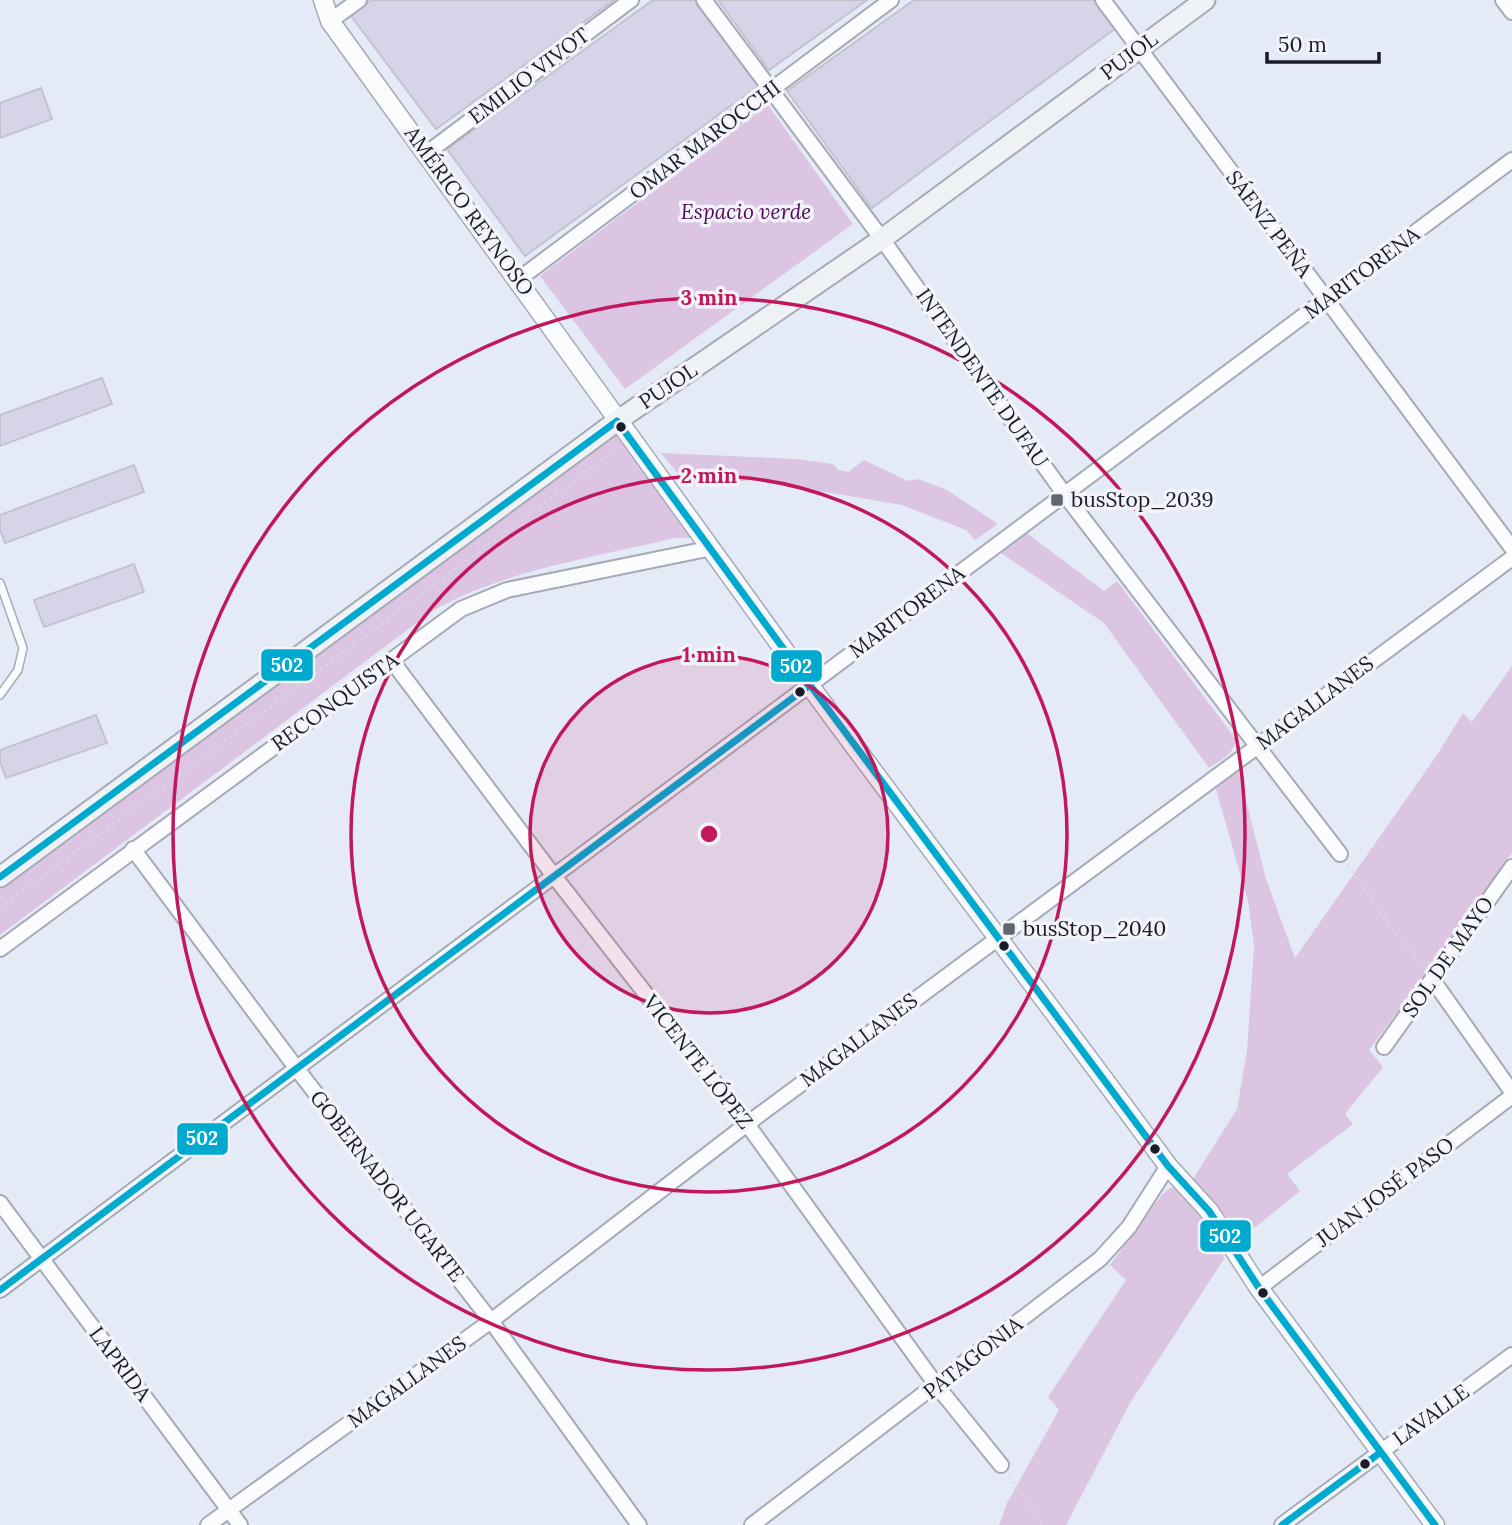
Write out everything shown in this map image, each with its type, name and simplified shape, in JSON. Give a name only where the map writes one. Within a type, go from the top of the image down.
[{"type":"main road","name":"PUJOL","points":[[0,877],[617,421],[883,239],[1205,0]]},
{"type":"street","name":"AMÉRICO REYNOSO","points":[[323,0],[330,21],[519,279],[617,421],[1168,1166],[1209,1211],[1259,1288],[1435,1525]]},
{"type":"street","points":[[330,21],[359,0]]},
{"type":"street","name":"EMILIO VIVOT","points":[[426,153],[631,0]]},
{"type":"street","name":"INTENDENTE DUFAU","points":[[704,0],[883,239],[1065,495],[1340,854]]},
{"type":"street","name":"OMAR MAROCCHI","points":[[519,279],[891,0]]},
{"type":"street","name":"SÁENZ PEÑA","points":[[1103,0],[1512,548]]},
{"type":"street","points":[[1503,0],[1512,12]]},
{"type":"street","name":"MARITORENA","points":[[0,1290],[1512,160]]},
{"type":"street","name":"RECONQUISTA","points":[[0,949],[461,609],[507,590],[712,548]]},
{"type":"street","name":"MAGALLANES","points":[[208,1525],[491,1321],[747,1124],[1512,558]]},
{"type":"street","name":"VICENTE LÓPEZ","points":[[392,661],[554,876],[747,1124],[937,1386],[1001,1465]]},
{"type":"street","name":"GOBERNADOR UGARTE","points":[[133,849],[296,1069],[491,1321],[639,1525]]},
{"type":"street","name":"SOL DE MAYO","points":[[1384,1047],[1512,867]]},
{"type":"street","points":[[1432,979],[1512,1094]]},
{"type":"street","name":"JUAN JOSÉ PASO","points":[[1259,1288],[1512,1094]]},
{"type":"street","name":"PATAGONIA","points":[[752,1525],[1100,1259],[1129,1227],[1168,1166]]},
{"type":"street","name":"LAPRIDA","points":[[0,1203],[240,1525]]},
{"type":"street","name":"LAVALLE","points":[[1282,1525],[1512,1355]]},
{"type":"lane","points":[[0,583],[23,648],[18,670],[0,695]]},
{"type":"path","points":[[0,908],[631,439]]},
{"type":"path","points":[[1340,854],[1393,931],[1432,979]]},
{"type":"path","points":[[1001,1465],[1042,1525]]},
{"type":"green space","name":"Espacio verde","points":[[768,105],[853,224],[625,389],[540,276]]},
{"type":"green space","points":[[613,435],[623,437],[697,538],[675,538],[552,566],[490,585],[434,610],[0,935],[0,890],[605,438]]},
{"type":"green space","points":[[661,453],[797,459],[833,464],[838,470],[848,472],[864,460],[908,481],[918,479],[947,490],[998,524],[975,540],[966,530],[902,505],[754,480],[688,486]]},
{"type":"green space","points":[[1025,532],[1104,591],[1117,581],[1235,738],[1233,748],[1227,756],[1209,768],[1104,623],[998,551]]},
{"type":"green space","points":[[1512,666],[1512,853],[1369,1050],[1383,1067],[1345,1114],[1353,1124],[1287,1174],[1300,1191],[1237,1242],[1193,1179],[1237,1109],[1247,1051],[1254,946],[1248,901],[1215,786],[1238,769],[1266,879],[1295,958],[1437,755],[1463,713],[1472,722]]},
{"type":"green space","points":[[1175,1186],[1199,1210],[1212,1228],[1224,1259],[1130,1403],[1066,1525],[999,1525],[1007,1503],[1059,1410],[1048,1397],[1126,1280],[1110,1265],[1161,1196]]},
{"type":"building","points":[[371,0],[614,0],[436,129],[351,16]]},
{"type":"building","points":[[653,0],[697,0],[758,86],[525,256],[447,149]]},
{"type":"building","points":[[718,0],[867,0],[769,70]]},
{"type":"building","points":[[914,0],[1095,0],[1116,28],[872,208],[787,91]]},
{"type":"building","points":[[41,88],[52,119],[0,138],[0,103]]},
{"type":"building","points":[[102,378],[112,404],[0,446],[0,415]]},
{"type":"building","points":[[134,465],[144,492],[5,543],[0,529],[0,515]]},
{"type":"building","points":[[134,564],[144,592],[44,627],[34,600]]},
{"type":"building","points":[[96,715],[107,743],[6,778],[0,762],[0,750]]},
{"type":"transit line","name":"502","points":[[0,877],[617,421],[1168,1166],[1209,1211],[1259,1288],[1435,1525]]},
{"type":"transit line","name":"502","points":[[0,1290],[810,685]]},
{"type":"transit line","name":"502","points":[[1282,1525],[1381,1452]]},
{"type":"place","name":"busStop_2039","points":[[1057,500]]},
{"type":"place","name":"busStop_2040","points":[[1009,929]]}]
